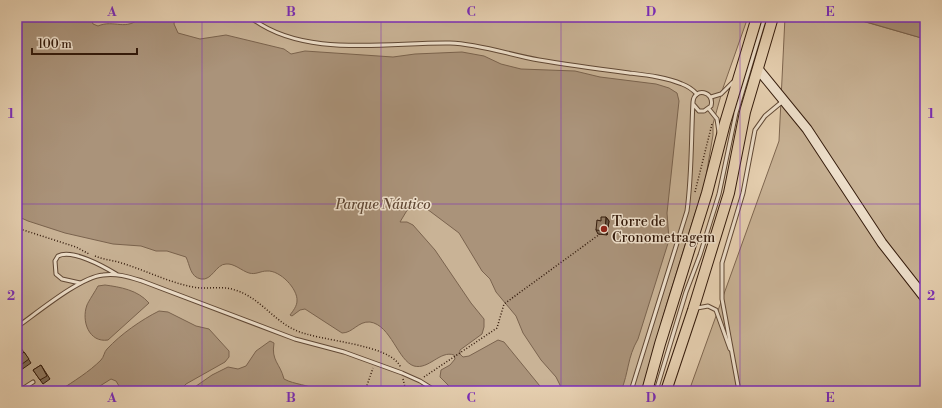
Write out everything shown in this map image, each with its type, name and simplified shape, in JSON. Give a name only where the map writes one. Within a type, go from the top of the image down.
[{"type":"main road","points":[[647,391],[757,17]]},
{"type":"main road","points":[[666,391],[693,310],[728,193],[743,117],[758,69],[770,17]]},
{"type":"street","points":[[758,69],[785,100],[834,168],[882,243],[925,298]]},
{"type":"lane","points":[[250,17],[259,25],[287,36],[309,41],[333,44],[370,45],[451,43],[538,60],[646,75],[682,83],[697,94],[706,93],[711,97],[712,103],[709,109],[704,111],[698,111],[693,104]]},
{"type":"lane","points":[[656,391],[686,292],[700,255],[719,194],[736,113],[770,17]]},
{"type":"lane","points":[[711,97],[721,94],[727,90],[741,70]]},
{"type":"lane","points":[[631,391],[687,211],[693,104],[694,98],[697,94]]},
{"type":"lane","points":[[739,391],[721,287],[722,263],[743,193],[755,130],[765,116],[785,100]]},
{"type":"lane","points":[[709,109],[718,124],[716,160]]},
{"type":"lane","points":[[80,283],[62,279],[56,274],[54,269],[55,261],[58,256],[68,254],[76,255],[117,274],[142,280],[295,339],[344,352],[375,363],[420,381],[436,391]]},
{"type":"lane","points":[[17,327],[80,283],[101,275],[117,274]]},
{"type":"lane","points":[[693,310],[704,306],[712,307],[716,310],[733,361]]},
{"type":"lane","points":[[17,346],[24,356]]},
{"type":"lane","points":[[19,391],[33,382]]},
{"type":"path","points":[[17,228],[76,247],[96,257],[119,262],[191,287],[206,289],[229,288],[238,290],[253,299],[286,325],[296,330],[332,341],[381,351],[397,361],[406,391]]},
{"type":"path","points":[[420,381],[497,328],[504,304],[600,234]]},
{"type":"path","points":[[364,391],[375,363]]},
{"type":"green space","name":"Parque Náutico","points":[[17,17],[748,17],[723,88],[713,124],[713,135],[705,182],[667,303],[642,391],[17,391]]},
{"type":"green space","points":[[785,17],[848,17],[925,39],[925,391],[689,391],[779,141]]},
{"type":"shaded area","name":"Parque Náutico","points":[[17,17],[90,17],[93,24],[98,26],[104,24],[130,24],[140,17],[175,17],[174,24],[178,33],[200,39],[226,35],[284,49],[291,54],[305,51],[393,57],[415,54],[462,52],[484,56],[501,64],[521,69],[575,71],[600,77],[656,84],[669,88],[677,93],[679,101],[667,213],[669,240],[638,339],[632,352],[621,391],[563,391],[556,377],[541,360],[523,333],[516,316],[496,292],[490,279],[482,271],[459,233],[419,203],[413,203],[409,207],[400,222],[407,222],[413,225],[435,250],[471,303],[484,319],[482,334],[460,350],[460,354],[463,357],[469,356],[498,340],[504,342],[544,391],[454,391],[440,377],[441,370],[450,365],[455,359],[454,355],[444,355],[425,365],[414,366],[408,363],[383,329],[370,322],[362,323],[349,331],[342,333],[305,309],[300,310],[292,316],[290,315],[295,308],[297,296],[287,281],[277,274],[267,271],[251,273],[226,264],[219,267],[208,278],[201,279],[197,278],[192,273],[186,257],[167,251],[156,251],[141,246],[113,244],[65,233],[17,216]]},
{"type":"shaded area","points":[[848,17],[925,17],[925,39],[856,19]]},
{"type":"shaded area","points":[[105,285],[123,288],[134,292],[149,303],[108,340],[101,340],[96,338],[88,330],[85,311],[98,286]]},
{"type":"shaded area","points":[[159,311],[168,312],[196,326],[209,329],[229,351],[229,357],[225,362],[186,384],[179,391],[122,391],[116,381],[111,379],[92,391],[59,391],[102,359],[107,349],[125,333],[138,323]]},
{"type":"shaded area","points":[[270,341],[274,343],[273,349],[275,358],[284,379],[318,391],[189,391],[212,375],[228,367],[238,369],[246,366],[256,351]]},
{"type":"building","points":[[601,217],[606,217],[605,231],[596,230],[597,220],[601,221]]},
{"type":"building","points":[[24,352],[29,359],[18,367],[17,357]]},
{"type":"building","points":[[41,365],[47,376],[40,380],[33,370]]},
{"type":"place","name":"Torre de Cronometragem","points":[[604,229]]}]
